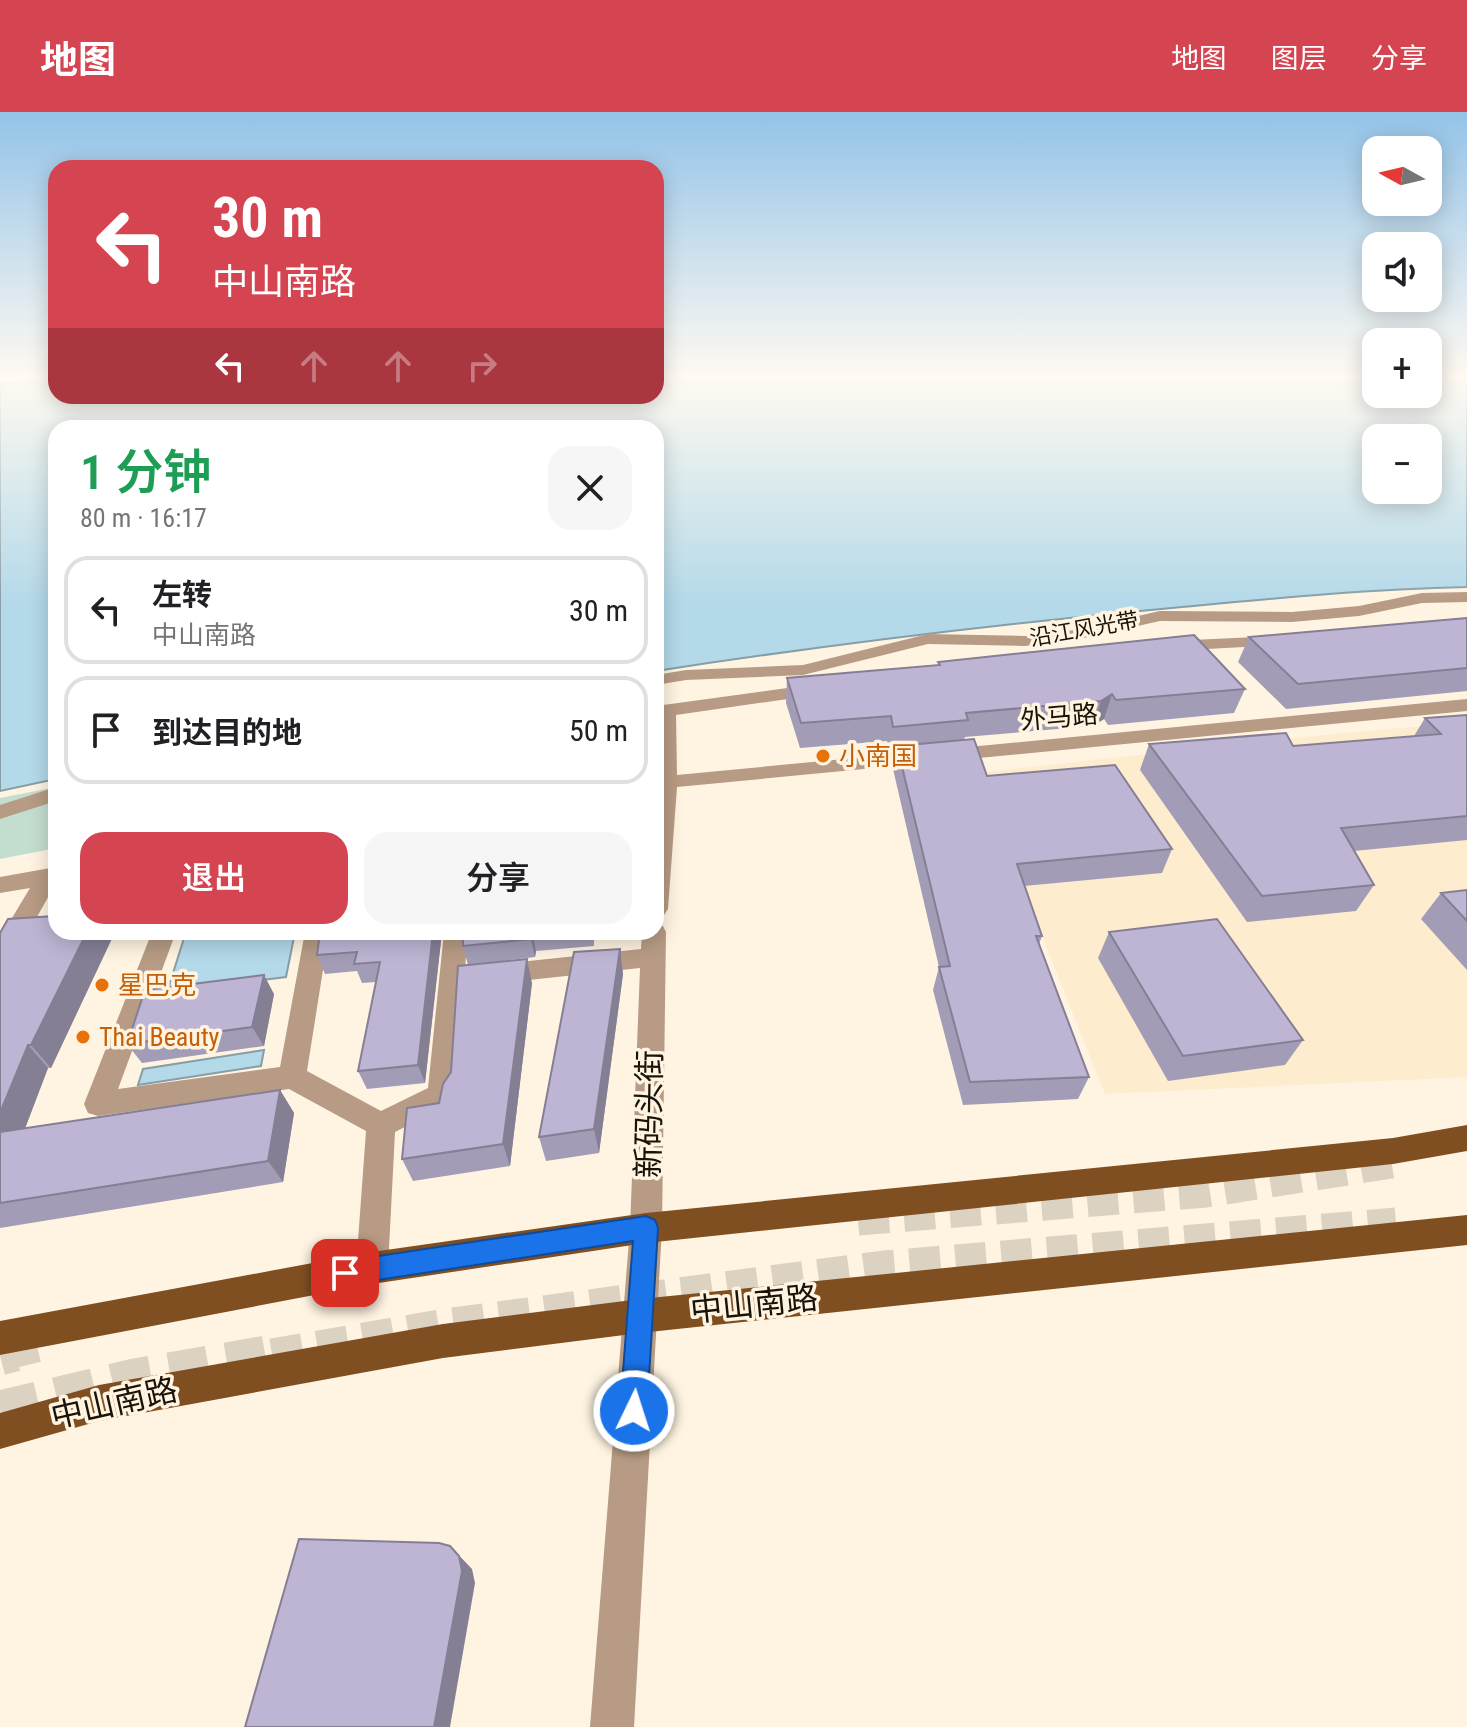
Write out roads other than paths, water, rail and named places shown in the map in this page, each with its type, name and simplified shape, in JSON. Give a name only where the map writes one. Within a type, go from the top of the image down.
[{"type":"main road","points":[[0,1338],[372,1268],[646,1228],[1393,1151],[1467,1138]]},
{"type":"main road","name":"中山南路","points":[[0,1431],[99,1403],[443,1341],[640,1316],[1467,1230]]},
{"type":"street","name":"沿江风光带","points":[[664,679],[803,670],[908,642],[1025,641],[1075,635],[1160,616],[1292,617],[1359,611],[1446,595],[1467,597]]},
{"type":"street","points":[[1160,616],[1211,668]]},
{"type":"street","points":[[1145,647],[1299,640]]},
{"type":"street","points":[[664,711],[836,687]]},
{"type":"street","points":[[1239,703],[1259,726]]},
{"type":"street","name":"外马路","points":[[664,782],[1467,705]]},
{"type":"street","points":[[0,812],[48,797]]},
{"type":"street","points":[[0,885],[48,877]]},
{"type":"street","points":[[0,960],[48,882]]},
{"type":"street","points":[[161,940],[98,1104],[292,1077],[381,1125]]},
{"type":"street","points":[[292,1077],[316,940]]},
{"type":"street","points":[[381,1125],[442,1095],[455,940]]},
{"type":"street","points":[[451,979],[653,944]]},
{"type":"street","name":"新码头街","points":[[612,1727],[646,1228],[653,944]]},
{"type":"street","points":[[372,1268],[381,1125]]},
{"type":"water","points":[[0,452],[48,452],[48,781],[0,791]]},
{"type":"water","points":[[664,452],[1362,452],[1362,504],[1442,504],[1442,452],[1467,452],[1467,587],[1324,594],[1050,620],[853,643],[664,670]]},
{"type":"water","points":[[183,940],[293,940],[286,977],[167,992]]},
{"type":"water","points":[[264,1050],[261,1066],[138,1085],[143,1069]]},
{"type":"tunnel","points":[[858,1220],[1206,1192],[1398,1162]]},
{"type":"tunnel","points":[[272,1354],[452,1323],[884,1266],[1396,1223]]},
{"type":"tunnel","points":[[13,1353],[48,1344]]},
{"type":"tunnel","points":[[0,1410],[135,1378],[284,1352]]},
{"type":"tunnel","points":[[0,1356],[13,1353]]},
{"type":"tunnel","points":[[7,1354],[13,1353]]},
{"type":"place","name":"小南国","points":[[823,756]]},
{"type":"place","name":"星巴克","points":[[102,985]]},
{"type":"place","name":"Thai Beauty","points":[[83,1037]]}]
